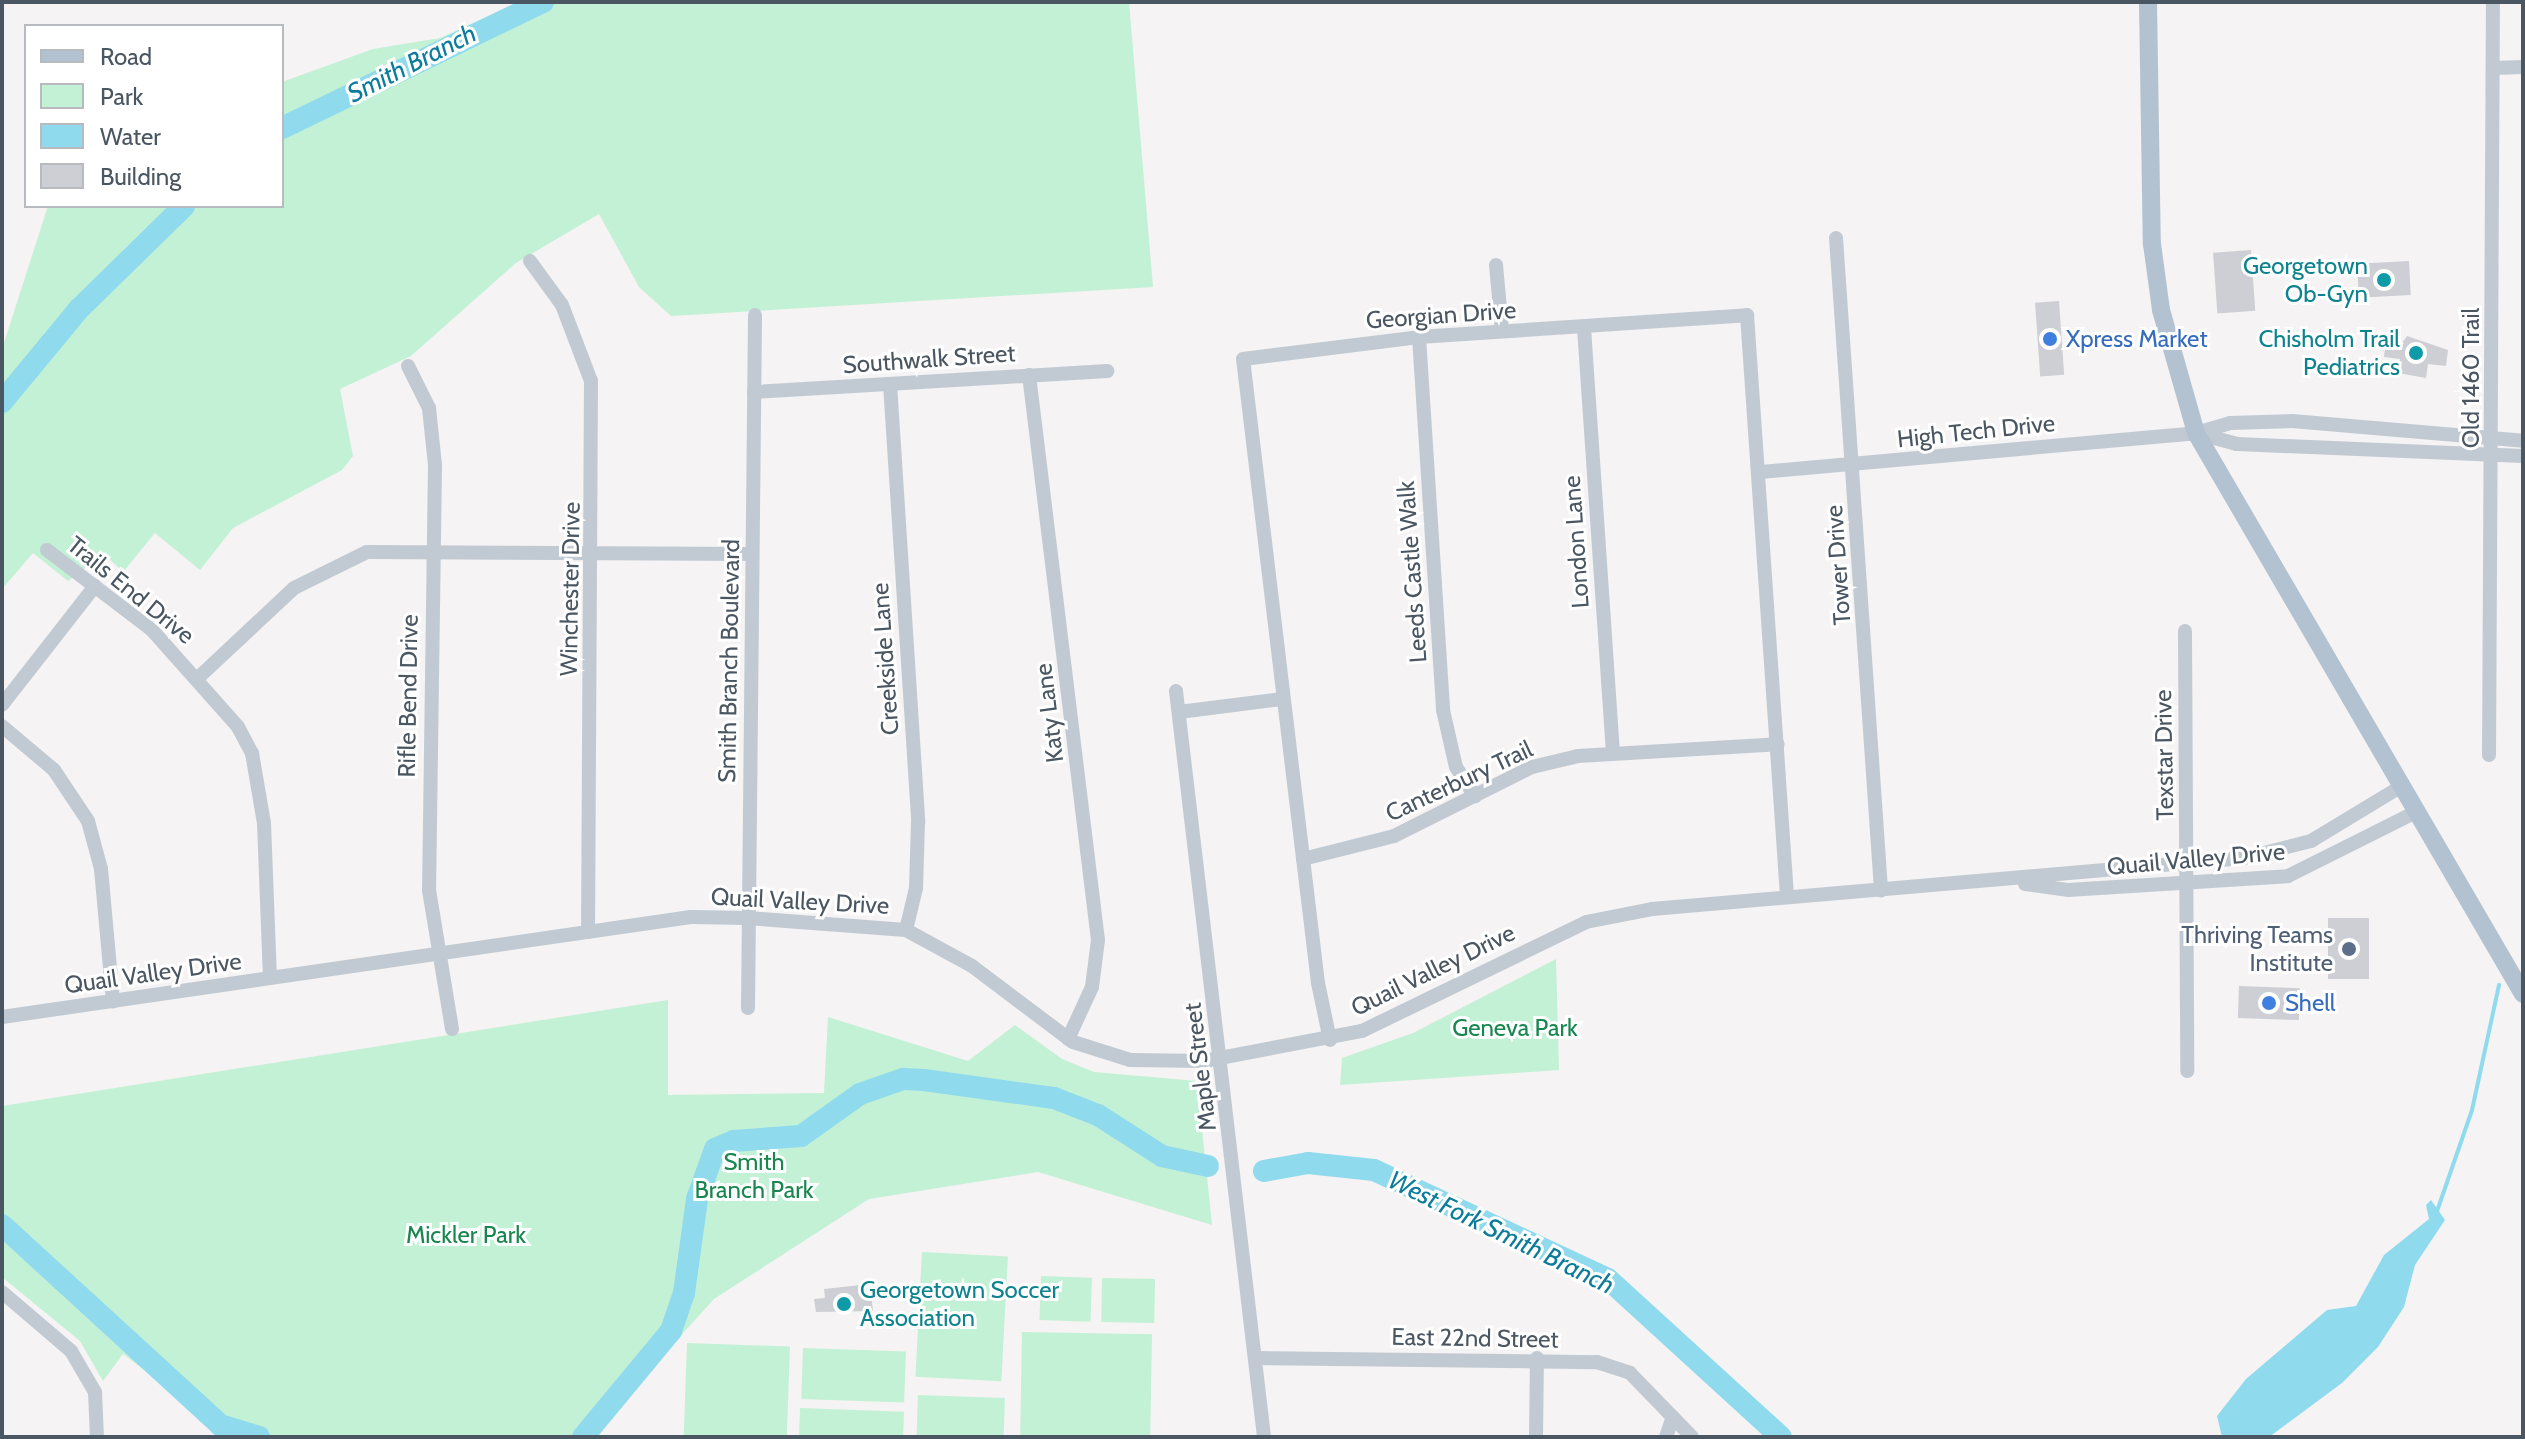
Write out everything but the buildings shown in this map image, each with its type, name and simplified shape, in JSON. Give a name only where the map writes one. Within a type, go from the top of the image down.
[{"type":"main road","points":[[2148,2],[2152,244],[2161,310],[2196,433],[2523,994]]},
{"type":"street","name":"Old 1460 Trail","points":[[2489,755],[2494,439],[2493,2]]},
{"type":"street","points":[[2493,68],[2523,67]]},
{"type":"street","name":"Tower Drive","points":[[1836,238],[1881,890]]},
{"type":"street","name":"Winchester Drive","points":[[530,261],[567,315],[591,381],[588,932]]},
{"type":"street","points":[[1496,265],[1502,331]]},
{"type":"street","name":"Smith Branch Boulevard","points":[[748,1008],[755,315]]},
{"type":"street","name":"Georgian Drive","points":[[1330,1040],[1282,699],[1243,359],[1419,337],[1747,315],[1761,472],[1787,896]]},
{"type":"street","name":"London Lane","points":[[1584,328],[1613,753]]},
{"type":"street","name":"Leeds Castle Walk","points":[[1419,337],[1443,710],[1456,767],[1475,796]]},
{"type":"street","name":"Rifle Bend Drive","points":[[408,366],[429,408],[433,434],[429,890],[452,1029]]},
{"type":"street","name":"Southwalk Street","points":[[754,392],[1107,371]]},
{"type":"street","name":"Katy Lane","points":[[1029,375],[1098,940],[1092,987],[1068,1039]]},
{"type":"street","name":"Creekside Lane","points":[[890,384],[918,822],[916,888],[906,930]]},
{"type":"street","name":"High Tech Drive","points":[[1761,472],[2196,433],[2230,423],[2292,421],[2523,441]]},
{"type":"street","name":"High Tech Drive","points":[[2196,433],[2237,444],[2523,456]]},
{"type":"street","points":[[199,677],[314,574],[367,552],[432,549],[752,554]]},
{"type":"street","name":"Trails End Drive","points":[[47,550],[95,586],[199,677],[225,706],[252,753],[264,823],[270,978]]},
{"type":"street","points":[[2,705],[95,586]]},
{"type":"street","name":"Texstar Drive","points":[[2185,631],[2187,1071]]},
{"type":"street","name":"Maple Street","points":[[1176,691],[1264,1437]]},
{"type":"street","points":[[1179,712],[1282,699]]},
{"type":"street","points":[[2,726],[54,770],[88,821],[101,869],[113,1001]]},
{"type":"street","name":"Canterbury Trail","points":[[1303,859],[1363,848],[1532,767],[1613,753],[1778,744]]},
{"type":"street","name":"Quail Valley Drive","points":[[2,1017],[691,917],[747,918],[906,930],[972,966],[1068,1039],[1130,1060],[1221,1059],[1330,1040],[1414,1007],[1586,922],[1652,909],[1787,896],[2013,883],[2068,872],[2187,867],[2289,849],[2400,787]]},
{"type":"street","name":"Quail Valley Drive","points":[[2013,883],[2068,890],[2188,885],[2302,872],[2416,812]]},
{"type":"street","points":[[2,1292],[71,1351],[95,1392],[97,1437]]},
{"type":"street","name":"East 22nd Street","points":[[1255,1358],[1537,1358],[1597,1362],[1630,1373],[1692,1437]]},
{"type":"street","points":[[1536,1437],[1537,1358]]},
{"type":"street","points":[[1666,1437],[1673,1417]]},
{"type":"green space","points":[[519,2],[1129,2],[1153,287],[671,316],[639,287],[599,214],[516,263],[411,356],[340,389],[353,456],[342,470],[233,528],[200,570],[155,533],[123,572],[104,554],[68,581],[33,553],[2,589],[2,349],[47,208],[284,208],[284,81],[373,49],[440,38]]},
{"type":"green space","name":"Geneva Park","points":[[1556,959],[1559,1070],[1340,1085],[1342,1058],[1413,1033]]},
{"type":"green space","name":"Mickler Park","points":[[668,1000],[668,1095],[824,1093],[828,1017],[968,1061],[1015,1025],[1062,1059],[1094,1072],[1197,1081],[1212,1225],[1038,1172],[869,1199],[714,1299],[589,1437],[233,1437],[123,1354],[103,1381],[80,1341],[2,1277],[2,1106]]},
{"type":"green space","points":[[922,1252],[1008,1257],[1001,1381],[915,1377]]},
{"type":"green space","points":[[1041,1276],[1092,1278],[1090,1322],[1039,1320]]},
{"type":"green space","points":[[1102,1278],[1155,1279],[1154,1323],[1101,1322]]},
{"type":"green space","points":[[1022,1332],[1152,1334],[1150,1437],[1020,1437]]},
{"type":"green space","points":[[687,1343],[790,1347],[787,1437],[684,1437]]},
{"type":"green space","points":[[803,1348],[906,1352],[904,1403],[801,1399]]},
{"type":"green space","points":[[918,1395],[1005,1398],[1004,1437],[917,1437]]},
{"type":"green space","points":[[800,1408],[904,1412],[903,1437],[799,1437]]},
{"type":"water","points":[[2431,1200],[2445,1220],[2415,1265],[2404,1307],[2378,1347],[2342,1383],[2269,1437],[2222,1437],[2217,1416],[2246,1379],[2327,1310],[2356,1306],[2384,1255],[2429,1219],[2426,1205]]},
{"type":"waterway","name":"Smith Branch","points":[[284,127],[543,2]]},
{"type":"waterway","name":"Smith Branch","points":[[2,402],[79,309],[182,208]]},
{"type":"waterway","name":"West Fork Smith Branch","points":[[2435,1217],[2472,1110],[2499,985]]},
{"type":"waterway","name":"West Fork Smith Branch","points":[[583,1437],[671,1331],[684,1293],[697,1199],[715,1149],[734,1141],[801,1136],[860,1094],[903,1079],[1054,1098],[1098,1115],[1162,1156],[1208,1166]]},
{"type":"waterway","name":"West Fork Smith Branch","points":[[1264,1171],[1308,1163],[1374,1170],[1608,1279],[1781,1437]]},
{"type":"waterway","name":"West Fork Smith Branch","points":[[2,1225],[220,1425],[259,1437]]},
{"type":"place","name":"Georgetown Ob-Gyn","points":[[2384,280]]},
{"type":"place","name":"Xpress Market","points":[[2050,339]]},
{"type":"place","name":"Chisholm Trail Pediatrics","points":[[2416,353]]},
{"type":"place","name":"Thriving Teams Institute","points":[[2349,949]]},
{"type":"place","name":"Shell","points":[[2269,1003]]},
{"type":"place","name":"Georgetown Soccer Association","points":[[844,1304]]},
{"type":"park label","name":"Smith Branch Park","points":[[754,1176]]}]
